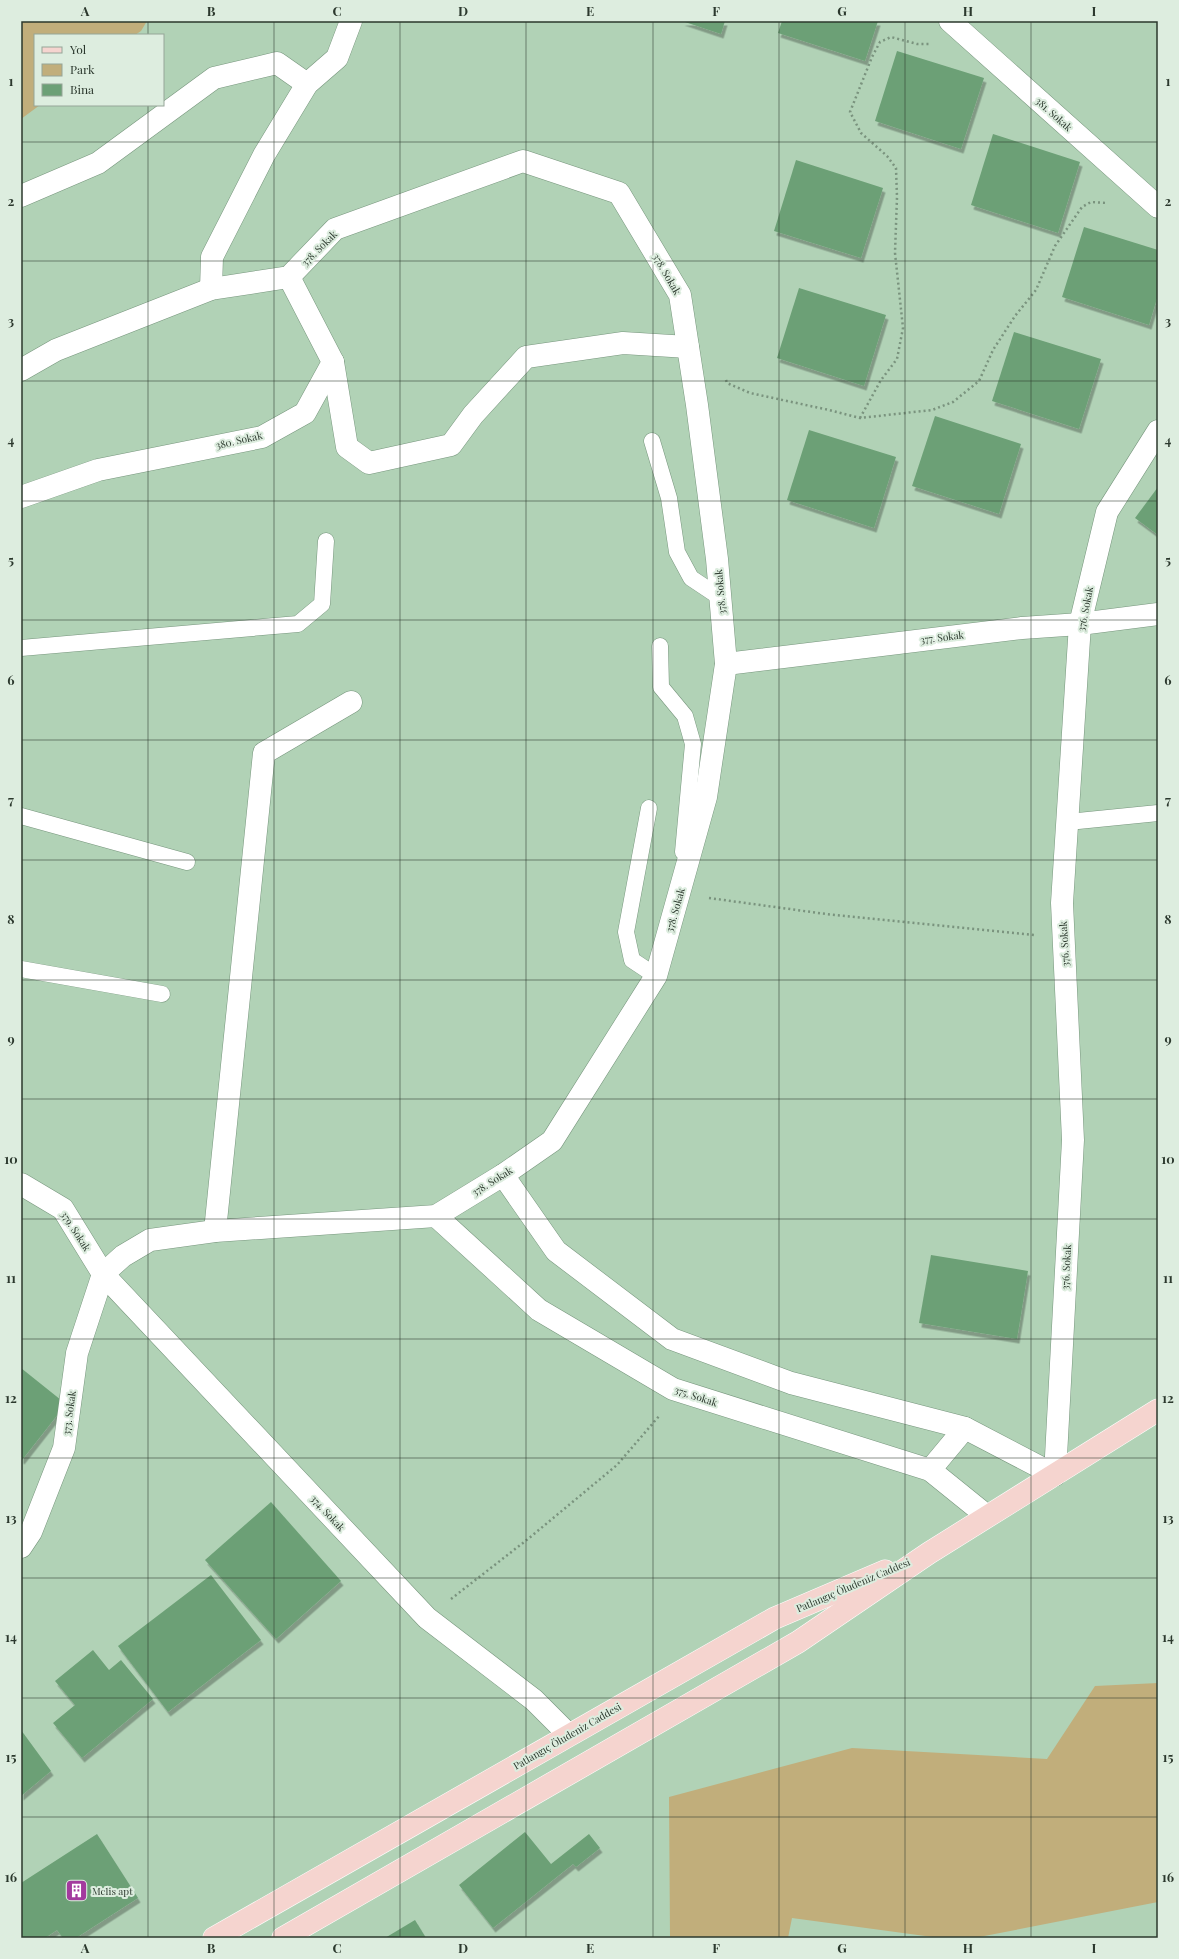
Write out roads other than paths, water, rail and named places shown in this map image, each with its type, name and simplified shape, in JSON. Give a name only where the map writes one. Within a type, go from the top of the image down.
[{"type":"main road","name":"Patlangıç Öludeniz Caddesi","points":[[284,1938],[798,1642],[929,1553],[1158,1410]]},
{"type":"main road","name":"Patlangıç Öludeniz Caddesi","points":[[214,1938],[775,1618],[929,1553]]},
{"type":"street","points":[[211,289],[212,257],[264,155],[307,84],[337,58],[351,21]]},
{"type":"street","name":"381. Sokak","points":[[953,24],[1158,207]]},
{"type":"street","points":[[21,196],[98,163],[214,78],[277,63],[307,84]]},
{"type":"street","name":"378. Sokak","points":[[103,1274],[123,1256],[150,1240],[215,1231],[436,1216],[503,1176],[552,1141],[656,976],[706,797],[726,664],[721,598],[701,436],[680,295],[619,193],[523,160],[335,229],[289,277]]},
{"type":"street","points":[[21,370],[56,350],[211,289],[289,277],[333,362],[346,447],[369,463],[451,445],[473,415],[526,357],[623,343],[688,347]]},
{"type":"street","name":"380. Sokak","points":[[21,497],[98,470],[262,437],[305,413],[333,362]]},
{"type":"street","name":"376. Sokak","points":[[1055,1475],[1074,1140],[1062,903],[1080,624],[1107,512],[1158,431]]},
{"type":"street","name":"377. Sokak","points":[[726,664],[1022,628],[1080,624],[1158,614]]},
{"type":"street","points":[[215,1231],[264,753],[351,702]]},
{"type":"street","points":[[503,1176],[556,1251],[672,1339],[791,1383],[965,1428],[1055,1475]]},
{"type":"street","name":"379. Sokak","points":[[21,1184],[63,1209],[103,1274]]},
{"type":"street","name":"375. Sokak","points":[[436,1216],[539,1310],[673,1389],[930,1470],[987,1516]]},
{"type":"street","name":"373. Sokak","points":[[21,1547],[31,1532],[64,1448],[77,1353],[103,1274]]},
{"type":"street","name":"374. Sokak","points":[[103,1274],[427,1618],[534,1700],[569,1735]]},
{"type":"street","points":[[930,1470],[965,1428]]},
{"type":"lane","points":[[652,441],[669,498],[677,552],[690,578],[721,598]]},
{"type":"lane","points":[[21,648],[298,624],[322,604],[326,541]]},
{"type":"lane","points":[[660,646],[662,687],[685,716],[693,744],[679,894]]},
{"type":"lane","points":[[650,808],[626,932],[632,960],[656,976]]},
{"type":"lane","points":[[1068,822],[1158,813]]},
{"type":"lane","points":[[21,816],[187,862]]},
{"type":"lane","points":[[21,969],[162,994]]},
{"type":"place","name":"Melis apt","points":[[77,1891]]}]
